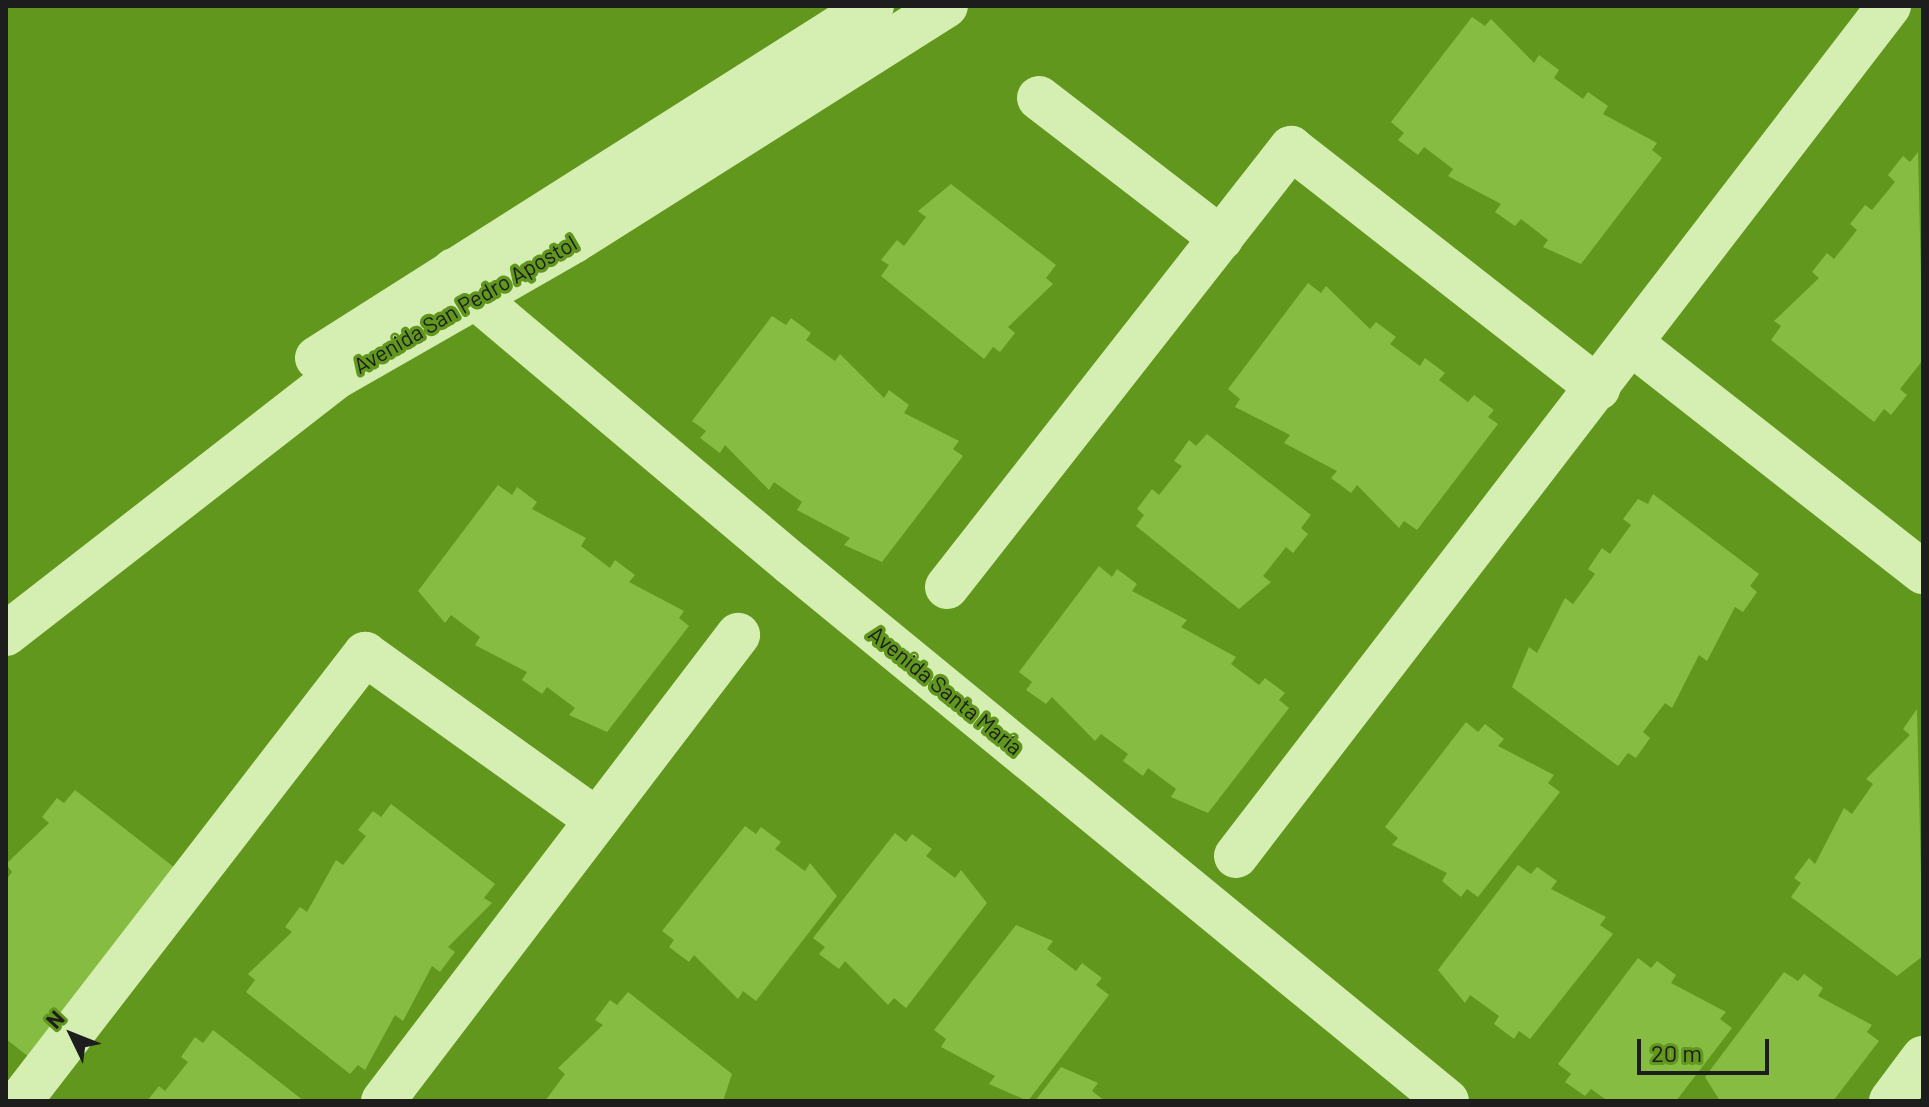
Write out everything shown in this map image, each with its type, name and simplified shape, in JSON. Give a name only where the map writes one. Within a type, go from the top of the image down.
[{"type":"street","name":"Avenida San Pedro Apostol","points":[[6,634],[333,379],[465,284],[872,6]]},
{"type":"street","name":"Avenida San Pedro Apostol","points":[[6,602],[327,350],[465,284],[946,6]]},
{"type":"street","points":[[1236,856],[1889,6]]},
{"type":"street","points":[[1039,98],[1221,238]]},
{"type":"street","points":[[947,587],[1291,148],[1598,388]]},
{"type":"street","name":"Avenida Santa María","points":[[465,284],[1447,1101]]},
{"type":"street","points":[[1632,344],[1923,572]]},
{"type":"street","points":[[383,1101],[738,635]]},
{"type":"street","points":[[20,1101],[365,654],[597,820]]},
{"type":"street","points":[[1891,1101],[1923,1058]]},
{"type":"building","points":[[1472,17],[1485,26],[1491,19],[1534,63],[1539,55],[1559,70],[1554,78],[1583,99],[1588,92],[1608,106],[1603,114],[1657,143],[1652,150],[1662,158],[1581,264],[1543,247],[1548,240],[1521,219],[1515,226],[1495,212],[1501,204],[1448,176],[1453,169],[1424,147],[1418,155],[1398,140],[1404,133],[1391,122]]},
{"type":"building","points":[[1918,152],[1923,360],[1900,389],[1907,395],[1891,415],[1884,409],[1874,422],[1771,340],[1781,326],[1774,321],[1819,278],[1812,272],[1827,253],[1834,259],[1857,230],[1850,224],[1865,205],[1872,210],[1895,182],[1888,175],[1903,156],[1910,162]]},
{"type":"building","points":[[951,184],[1056,265],[1046,278],[1053,284],[1008,327],[1015,333],[1000,352],[993,347],[984,359],[881,276],[889,265],[881,260],[897,240],[904,246],[926,217],[918,211]]},
{"type":"building","points":[[1308,283],[1321,293],[1326,286],[1370,329],[1376,322],[1396,337],[1390,344],[1420,366],[1425,358],[1445,373],[1439,380],[1468,402],[1474,395],[1494,410],[1488,417],[1498,424],[1417,530],[1404,521],[1399,528],[1357,485],[1351,493],[1331,478],[1337,471],[1284,443],[1290,435],[1235,407],[1240,399],[1228,389]]},
{"type":"building","points":[[772,316],[786,325],[791,318],[811,333],[806,340],[835,361],[840,354],[884,398],[889,390],[909,405],[904,413],[959,441],[953,449],[963,456],[882,562],[844,545],[850,538],[797,510],[802,502],[774,482],[769,490],[725,445],[720,453],[700,438],[706,431],[692,421]]},
{"type":"building","points":[[1207,434],[1311,515],[1301,528],[1308,534],[1293,553],[1286,547],[1263,576],[1271,582],[1239,609],[1136,526],[1144,515],[1137,509],[1152,489],[1159,495],[1182,466],[1174,461],[1189,440],[1196,446]]},
{"type":"building","points":[[498,485],[512,495],[517,487],[537,502],[532,509],[586,538],[581,546],[610,568],[615,560],[635,575],[629,582],[684,611],[679,618],[689,626],[607,732],[569,715],[575,708],[547,687],[542,694],[522,680],[527,672],[475,645],[480,637],[451,615],[445,623],[418,591]]},
{"type":"building","points":[[1653,494],[1759,574],[1750,586],[1757,592],[1743,612],[1735,607],[1707,661],[1699,655],[1672,708],[1665,703],[1643,732],[1650,738],[1636,758],[1628,753],[1618,766],[1512,687],[1529,647],[1537,653],[1565,598],[1573,604],[1595,574],[1588,569],[1602,548],[1610,554],[1631,525],[1623,519],[1638,499],[1648,504]]},
{"type":"building","points":[[1099,566],[1112,577],[1117,569],[1137,584],[1132,591],[1187,620],[1181,627],[1236,657],[1231,664],[1259,685],[1265,678],[1285,693],[1279,700],[1289,708],[1208,813],[1171,797],[1176,789],[1148,768],[1143,776],[1123,761],[1128,754],[1101,734],[1095,741],[1052,697],[1046,704],[1026,690],[1032,682],[1019,672]]},
{"type":"building","points":[[1917,709],[1923,956],[1897,976],[1791,897],[1801,883],[1794,878],[1809,858],[1815,864],[1844,808],[1852,814],[1873,784],[1866,779],[1910,735],[1903,729]]},
{"type":"building","points":[[1466,722],[1478,732],[1485,724],[1504,739],[1498,746],[1554,775],[1548,783],[1560,792],[1478,897],[1467,889],[1461,897],[1442,881],[1447,873],[1392,845],[1398,838],[1385,827]]},
{"type":"building","points":[[75,790],[179,871],[34,1061],[6,1039],[6,880],[12,872],[6,864],[49,823],[42,817],[57,798],[64,803]]},
{"type":"building","points":[[391,804],[495,884],[484,898],[492,903],[448,947],[455,952],[440,972],[432,966],[403,1021],[395,1015],[365,1070],[358,1065],[350,1074],[246,992],[255,980],[248,974],[292,932],[285,927],[300,907],[307,912],[336,860],[343,865],[366,836],[358,830],[373,811],[381,817]]},
{"type":"building","points":[[745,826],[756,834],[761,827],[781,842],[775,849],[805,871],[810,863],[837,896],[756,1001],[743,991],[738,999],[694,955],[689,962],[669,947],[674,940],[662,931]]},
{"type":"building","points":[[895,833],[906,842],[912,834],[932,849],[926,856],[955,878],[961,870],[987,903],[906,1008],[894,998],[888,1005],[845,961],[839,969],[819,954],[825,947],[813,938]]},
{"type":"building","points":[[1518,865],[1531,874],[1537,867],[1557,881],[1551,889],[1606,917],[1600,925],[1613,934],[1530,1039],[1519,1031],[1514,1039],[1494,1024],[1499,1016],[1470,995],[1465,1003],[1438,970]]},
{"type":"building","points":[[1016,925],[1053,941],[1047,949],[1076,971],[1082,963],[1102,978],[1096,985],[1109,995],[1028,1101],[989,1084],[995,1076],[941,1047],[946,1039],[934,1030]]},
{"type":"building","points":[[1638,958],[1651,968],[1657,961],[1676,975],[1671,983],[1726,1012],[1720,1019],[1732,1028],[1676,1101],[1608,1101],[1591,1089],[1585,1096],[1565,1082],[1571,1074],[1558,1064]]},
{"type":"building","points":[[1784,972],[1798,981],[1804,974],[1823,988],[1818,996],[1872,1025],[1867,1032],[1879,1041],[1833,1101],[1720,1101],[1705,1077]]},
{"type":"building","points":[[628,992],[732,1074],[723,1101],[545,1101],[565,1074],[558,1068],[603,1025],[595,1020],[610,1000],[617,1005]]},
{"type":"building","points":[[213,1030],[304,1101],[147,1101],[159,1086],[165,1091],[188,1062],[181,1057],[195,1037],[203,1043]]},
{"type":"building","points":[[1061,1067],[1098,1083],[1092,1091],[1105,1101],[1035,1101]]}]
